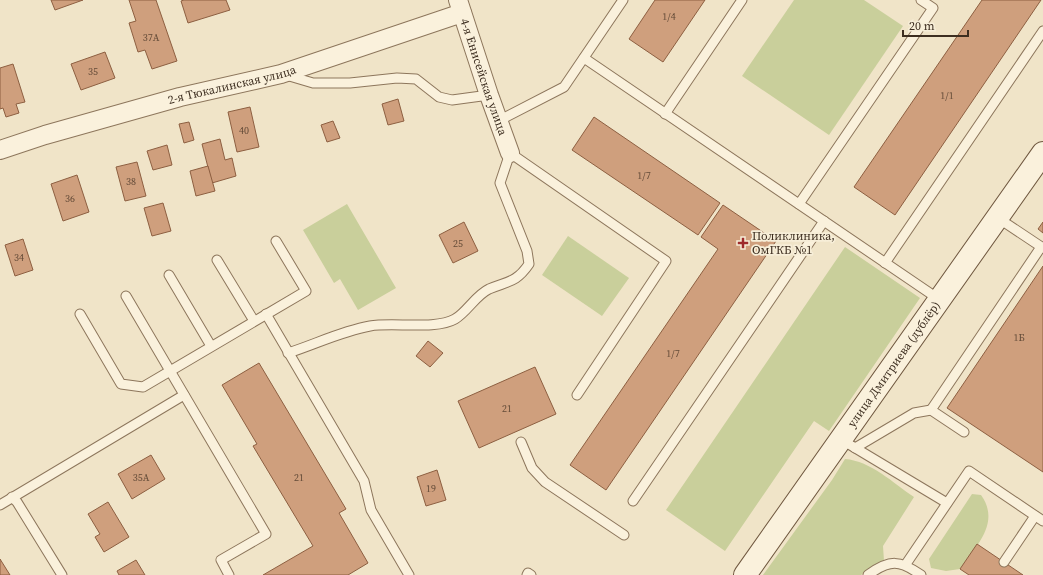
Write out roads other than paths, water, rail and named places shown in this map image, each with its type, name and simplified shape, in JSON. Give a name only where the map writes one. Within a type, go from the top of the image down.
[{"type":"main road","name":"улица Дмитриева (дублёр)","points":[[745,575],[845,444],[940,300],[1043,153]]},
{"type":"street","name":"2-я Тюкалинская улица","points":[[0,150],[45,135],[180,97],[281,74],[460,6]]},
{"type":"street","name":"4-я Енисейская улица","points":[[460,6],[489,95],[510,153]]},
{"type":"lane","points":[[498,121],[564,87],[623,0]]},
{"type":"lane","points":[[665,114],[742,0]]},
{"type":"lane","points":[[799,204],[933,8],[921,0]]},
{"type":"lane","points":[[885,263],[1043,31]]},
{"type":"lane","points":[[584,58],[940,300]]},
{"type":"lane","points":[[281,74],[313,82],[350,83],[397,78],[416,79],[439,97],[452,100],[489,95]]},
{"type":"lane","points":[[288,353],[326,338],[370,326],[436,324],[454,320],[488,290],[507,284],[522,274],[529,264],[527,251],[500,182],[510,153],[666,261],[577,395]]},
{"type":"lane","points":[[931,410],[1042,247],[998,218]]},
{"type":"lane","points":[[634,501],[824,222]]},
{"type":"lane","points":[[80,314],[121,384],[143,386],[306,291],[276,241]]},
{"type":"lane","points":[[217,260],[254,321]]},
{"type":"lane","points":[[169,275],[212,346]]},
{"type":"lane","points":[[126,296],[266,534],[221,560],[229,575]]},
{"type":"lane","points":[[266,314],[364,481],[371,510],[409,575]]},
{"type":"lane","points":[[0,504],[184,395]]},
{"type":"lane","points":[[845,444],[914,413],[931,410],[964,432]]},
{"type":"lane","points":[[521,442],[532,468],[545,482],[624,535]]},
{"type":"lane","points":[[845,444],[948,503]]},
{"type":"lane","points":[[906,564],[969,471],[1043,521]]},
{"type":"lane","points":[[12,497],[17,502],[62,575]]},
{"type":"lane","points":[[1004,562],[1035,516]]},
{"type":"lane","points":[[868,575],[886,564],[906,564],[921,575]]},
{"type":"lane","points":[[527,575],[528,573],[531,575]]},
{"type":"place","name":"Поликлиника, ОмГКБ №1","points":[[743,243]]}]
